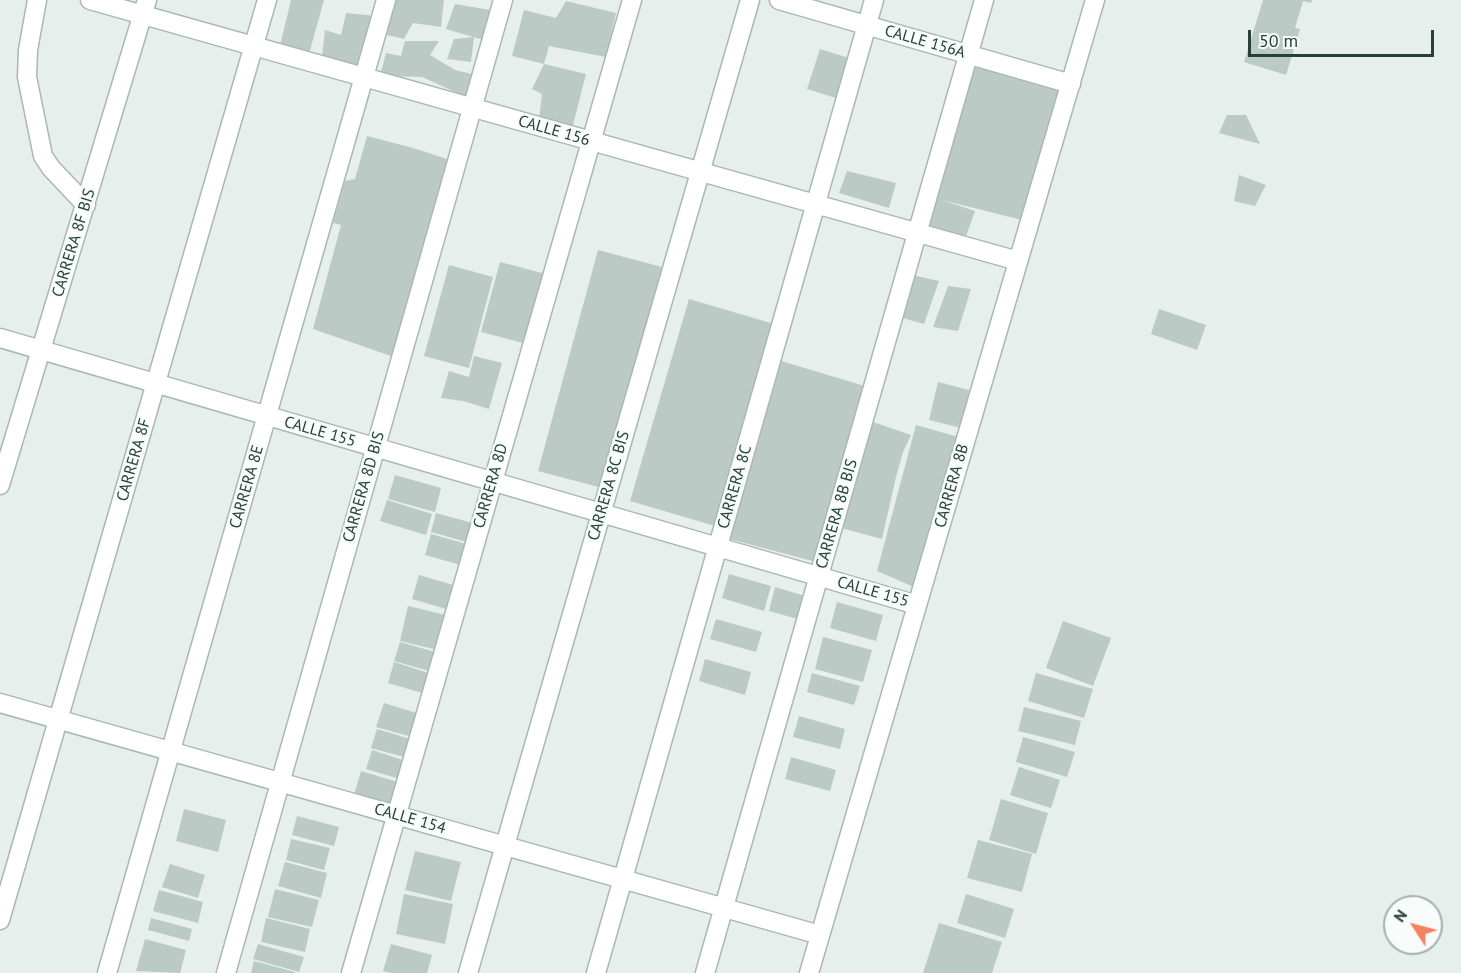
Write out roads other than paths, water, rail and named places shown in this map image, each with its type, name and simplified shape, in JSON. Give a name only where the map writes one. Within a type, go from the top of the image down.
[{"type":"street","points":[[37,0],[28,50],[27,77],[43,156],[51,168],[86,205]]},
{"type":"street","name":"CALLE 156","points":[[90,0],[144,7],[254,46],[1018,261]]},
{"type":"street","name":"CARRERA 8F","points":[[0,920],[267,0]]},
{"type":"street","name":"CARRERA 8E","points":[[107,973],[386,0]]},
{"type":"street","name":"CARRERA 8D BIS","points":[[226,973],[503,0]]},
{"type":"street","name":"CARRERA 8D","points":[[351,973],[632,0]]},
{"type":"street","name":"CARRERA 8C BIS","points":[[468,973],[750,0]]},
{"type":"street","name":"CALLE 156A","points":[[779,0],[1071,84]]},
{"type":"street","name":"CARRERA 8C","points":[[596,973],[874,0]]},
{"type":"street","name":"CARRERA 8B BIS","points":[[705,973],[984,0]]},
{"type":"street","name":"CARRERA 8B","points":[[809,973],[1095,0]]},
{"type":"street","name":"CARRERA 8F BIS","points":[[0,485],[8,432],[41,350],[144,7]]},
{"type":"street","name":"CALLE 155","points":[[0,338],[917,605]]},
{"type":"street","name":"CALLE 154","points":[[0,703],[820,935]]}]
